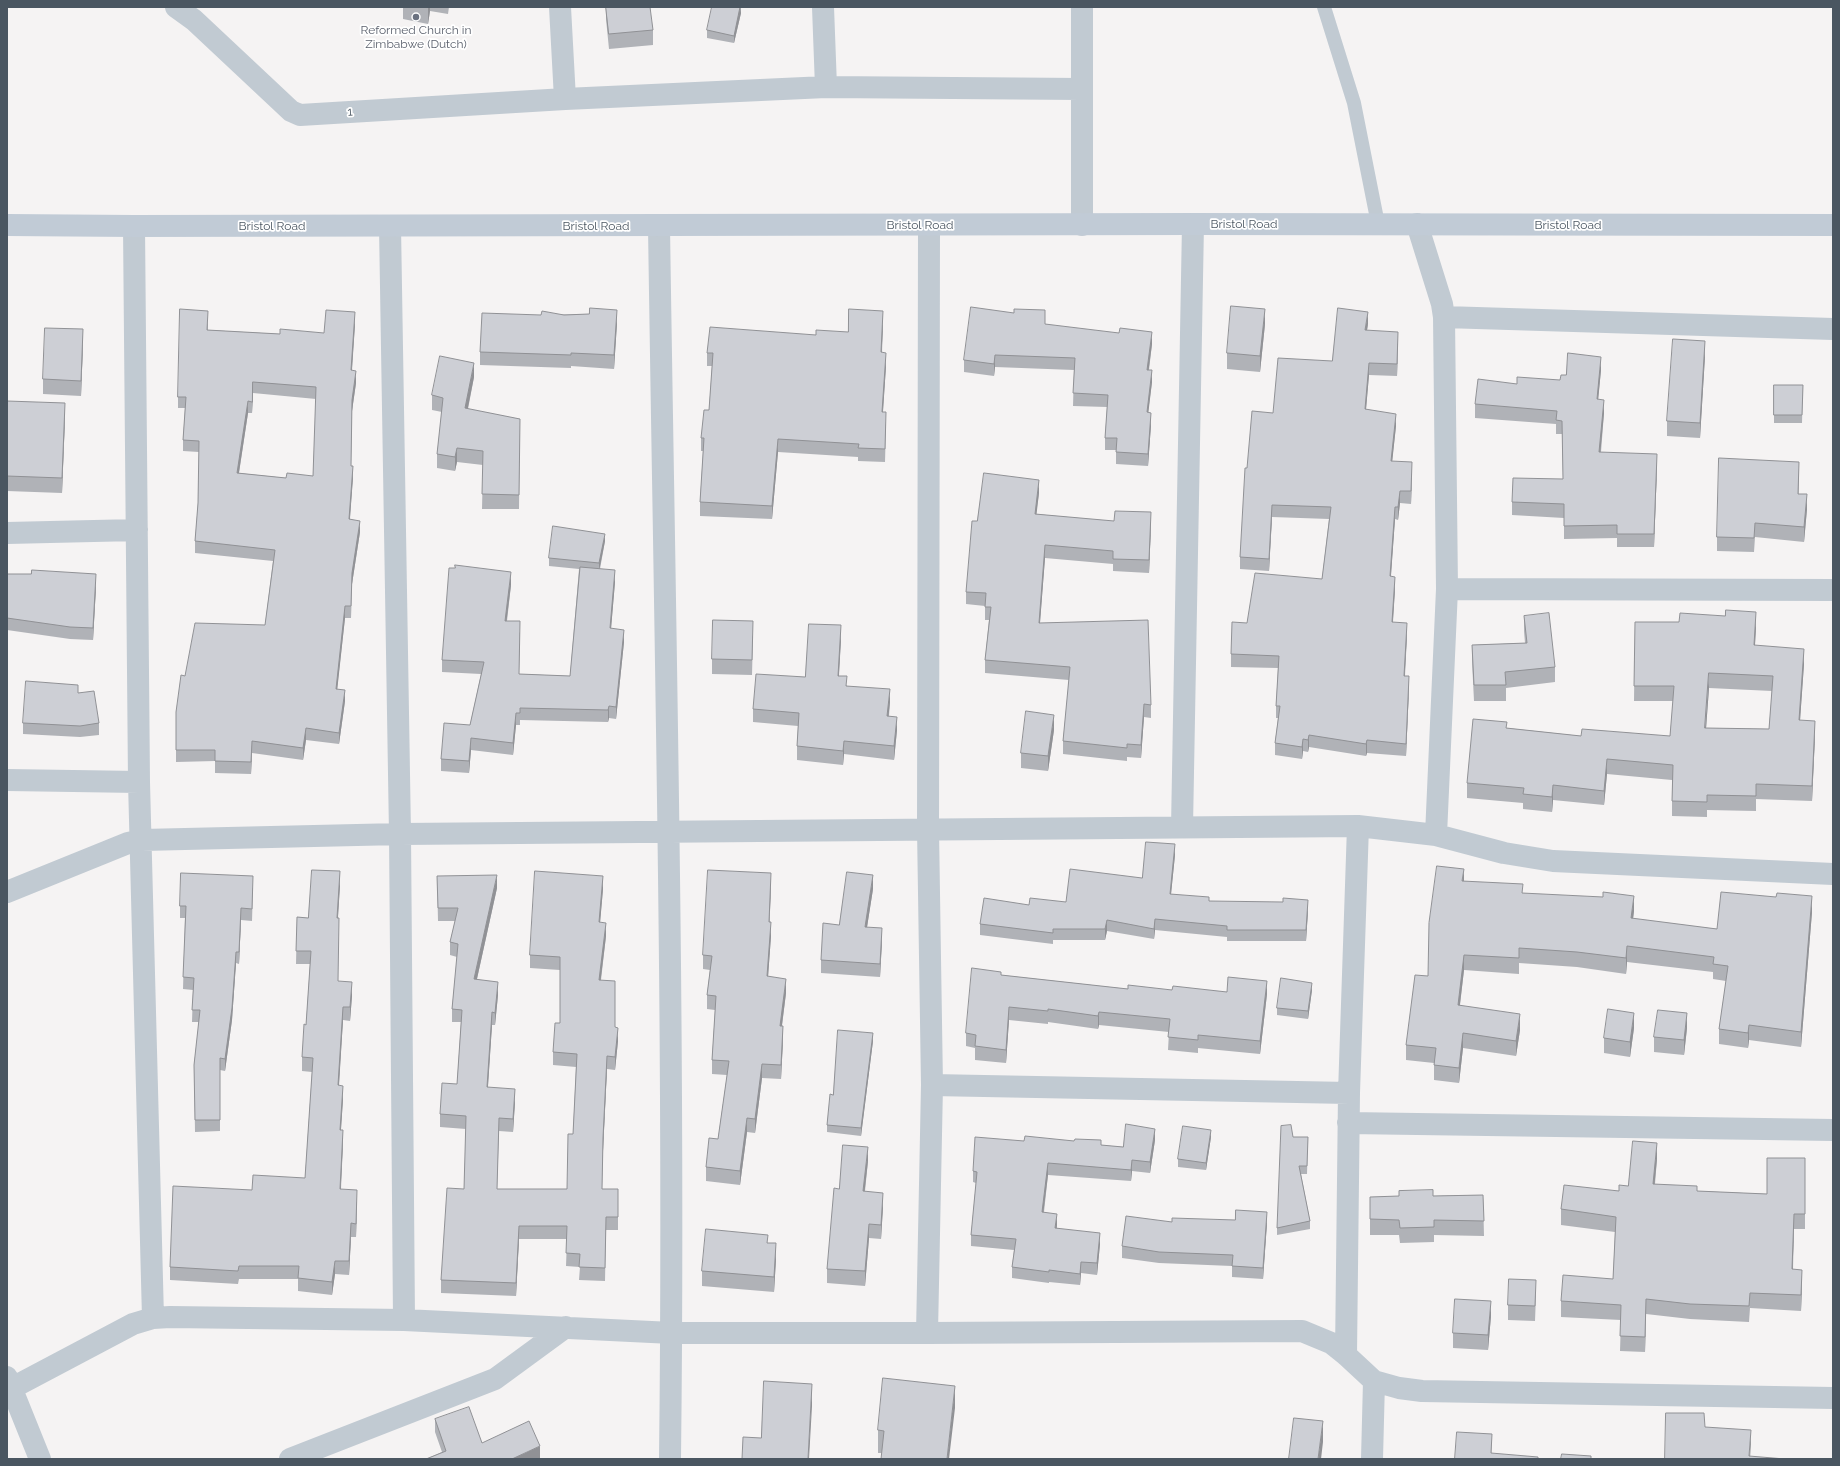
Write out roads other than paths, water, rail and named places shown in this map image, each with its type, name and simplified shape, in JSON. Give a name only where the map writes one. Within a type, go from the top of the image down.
[{"type":"street","name":"1","points":[[176,7],[194,20],[291,111],[300,115],[565,99],[826,87],[1081,89]]},
{"type":"street","points":[[560,7],[565,99]]},
{"type":"street","points":[[823,7],[826,87]]},
{"type":"street","points":[[1082,7],[1082,224]]},
{"type":"street","points":[[1182,827],[1193,224]]},
{"type":"street","points":[[1417,224],[1442,304],[1444,317],[1447,589],[1436,835]]},
{"type":"street","name":"Bristol Road","points":[[7,225],[1833,225]]},
{"type":"street","points":[[134,226],[139,782],[142,840],[153,1318]]},
{"type":"street","points":[[390,226],[400,834],[404,1320]]},
{"type":"street","points":[[659,226],[668,832],[672,1332],[670,1459]]},
{"type":"street","points":[[927,1333],[932,1085],[928,829],[929,226]]},
{"type":"street","points":[[1444,317],[1833,329]]},
{"type":"street","points":[[7,533],[137,530]]},
{"type":"street","points":[[1447,589],[1833,590]]},
{"type":"street","points":[[7,780],[139,782]]},
{"type":"street","points":[[1346,1355],[1348,1123],[1358,826]]},
{"type":"street","points":[[7,892],[128,843],[142,840],[400,834],[1358,826],[1436,835],[1504,853],[1553,861],[1833,874]]},
{"type":"street","points":[[932,1085],[1349,1093]]},
{"type":"street","points":[[1348,1123],[1833,1130]]},
{"type":"street","points":[[40,1459],[9,1383],[133,1324],[153,1318],[404,1320],[672,1332],[927,1333],[1302,1331],[1331,1344],[1346,1355],[1374,1381],[1399,1388],[1422,1391],[1833,1398]]},
{"type":"street","points":[[290,1459],[495,1379],[566,1327]]},
{"type":"street","points":[[1372,1459],[1374,1381]]},
{"type":"lane","points":[[1324,7],[1354,103],[1378,224]]},
{"type":"place","name":"Reformed Church in Zimbabwe (Dutch)","points":[[416,17]]}]
